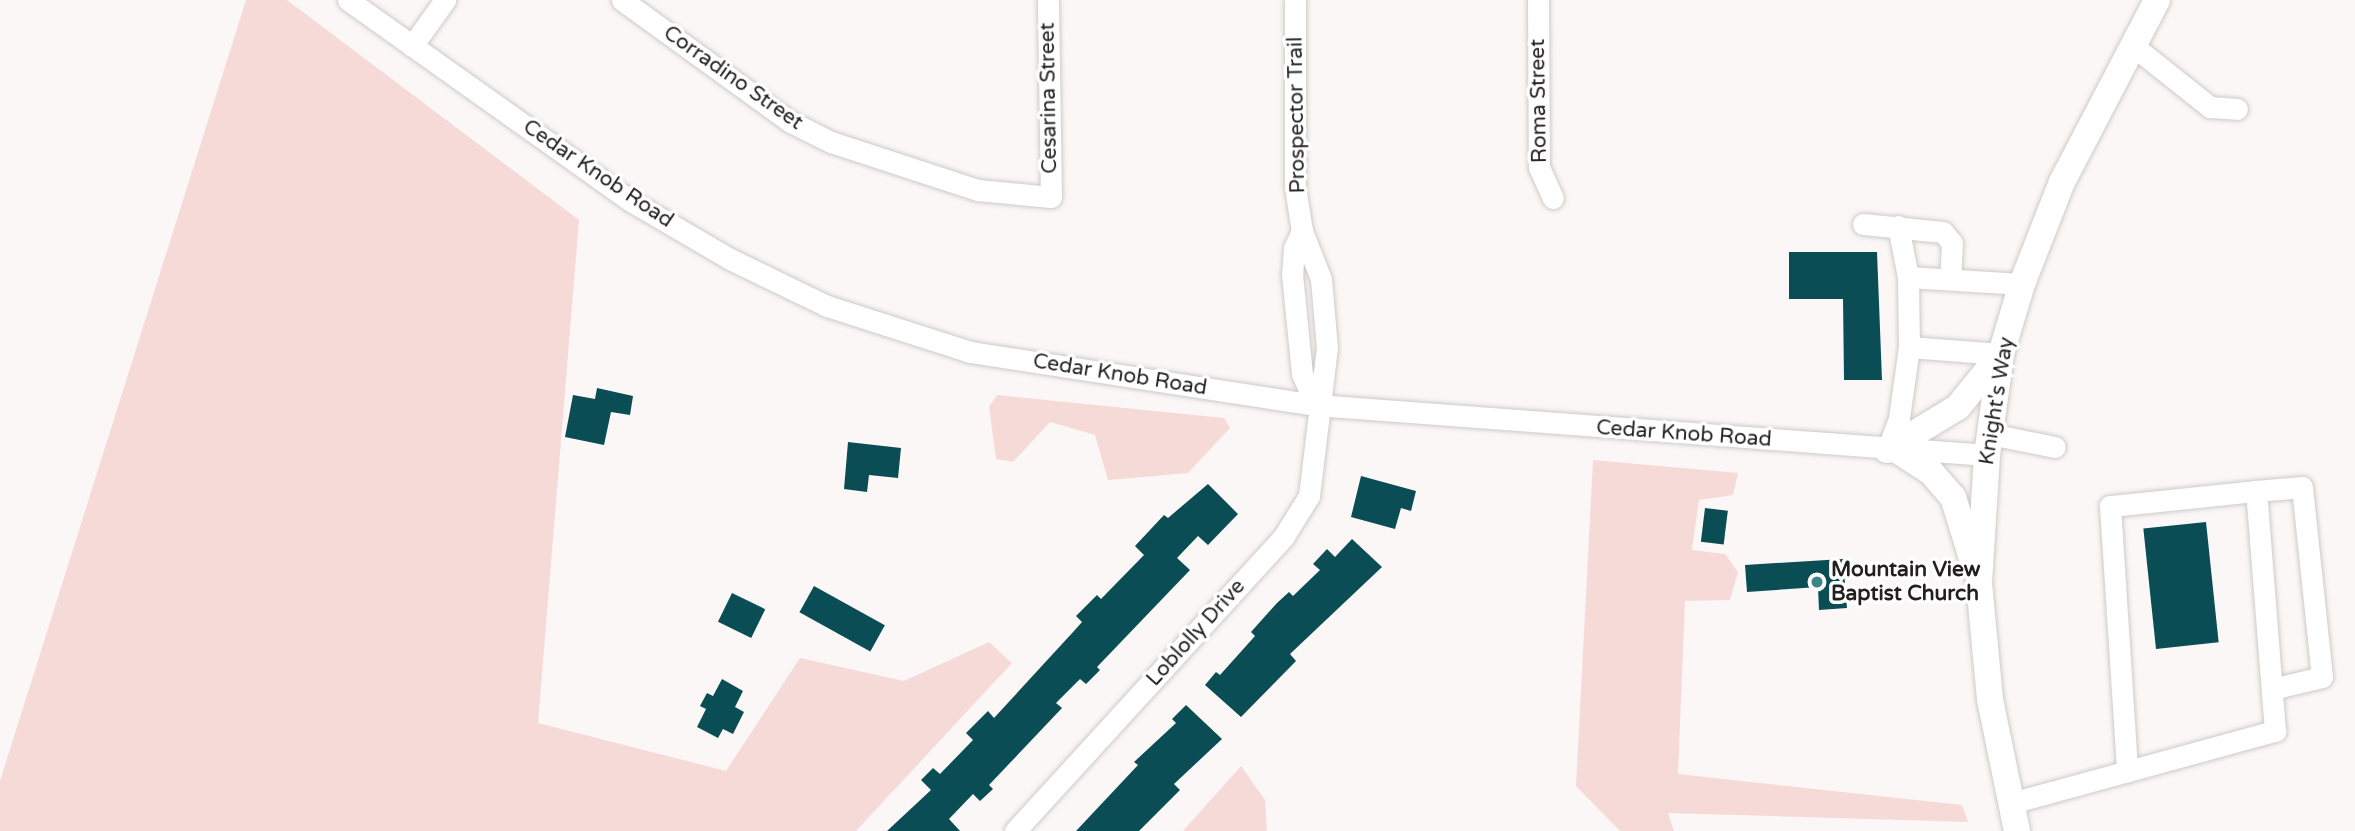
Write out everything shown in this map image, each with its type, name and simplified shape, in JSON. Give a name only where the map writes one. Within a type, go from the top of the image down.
[{"type":"main road","name":"Knight's Way","points":[[2017,831],[1990,699],[1979,583],[1988,445],[2001,354],[2022,285],[2062,182],[2157,0]]},
{"type":"main road","points":[[1979,583],[1953,497],[1931,472],[1891,450],[1958,407],[2001,354]]},
{"type":"street","name":"Cedar Knob Road","points":[[348,0],[629,200],[730,259],[827,306],[970,352],[1317,405],[1891,450],[1988,445],[2055,447]]},
{"type":"street","points":[[412,46],[445,0]]},
{"type":"street","name":"Corradino Street","points":[[622,0],[789,121],[831,142],[978,190],[1051,197]]},
{"type":"street","name":"Cesarina Street","points":[[1048,0],[1051,197]]},
{"type":"street","name":"Prospector Trail","points":[[1295,0],[1295,187],[1302,230],[1317,259],[1326,324],[1326,359],[1317,405]]},
{"type":"street","name":"Roma Street","points":[[1538,0],[1539,167],[1553,198]]},
{"type":"street","points":[[2132,45],[2210,107],[2237,109]]},
{"type":"street","points":[[1863,224],[1943,232],[1952,243],[1950,277]]},
{"type":"street","points":[[1891,450],[1899,418],[1909,348],[1908,277],[1898,226]]},
{"type":"street","name":"Prospector Trail","points":[[1302,230],[1294,248],[1292,274],[1303,374],[1317,405]]},
{"type":"street","points":[[1908,277],[1950,277],[2022,285]]},
{"type":"street","points":[[1909,348],[2001,354]]},
{"type":"street","name":"Loblolly Drive","points":[[1015,831],[1284,536],[1308,496],[1317,405]]},
{"type":"street","points":[[2127,771],[2110,506],[2302,487],[2322,677],[2272,688]]},
{"type":"street","points":[[2011,803],[2275,731],[2256,491]]},
{"type":"shaded area","points":[[246,0],[287,0],[579,220],[538,723],[726,771],[800,658],[904,681],[989,642],[1012,663],[856,831],[0,831],[0,781]]},
{"type":"shaded area","points":[[997,395],[1224,418],[1230,428],[1188,473],[1108,480],[1095,435],[1050,422],[1013,462],[996,459],[989,407]]},
{"type":"shaded area","points":[[1593,460],[1738,473],[1733,495],[1699,500],[1692,550],[1725,554],[1738,572],[1730,600],[1685,601],[1678,774],[1962,805],[1968,822],[1668,813],[1674,831],[1620,831],[1576,786]]},
{"type":"shaded area","points":[[1241,766],[1265,800],[1267,831],[1183,831]]},
{"type":"building","points":[[1789,252],[1877,252],[1882,380],[1844,380],[1843,299],[1789,299]]},
{"type":"building","points":[[597,388],[633,396],[630,415],[611,412],[604,445],[565,437],[573,395],[595,399]]},
{"type":"building","points":[[848,442],[901,448],[898,478],[869,475],[867,492],[844,489]]},
{"type":"building","points":[[1361,476],[1416,491],[1411,511],[1401,508],[1395,529],[1351,517]]},
{"type":"building","points":[[1208,484],[1238,514],[1208,545],[1198,536],[1177,558],[1190,570],[1097,667],[1100,670],[1086,684],[1080,679],[1056,703],[1062,708],[989,785],[993,789],[980,801],[973,794],[949,819],[960,831],[887,831],[931,790],[921,780],[933,768],[940,774],[973,740],[966,733],[988,711],[994,718],[1082,622],[1076,616],[1097,595],[1101,599],[1144,555],[1135,546],[1164,515],[1168,518]]},
{"type":"building","points":[[1705,508],[1728,511],[1724,545],[1701,542]]},
{"type":"building","points":[[2206,522],[2219,642],[2156,649],[2143,529]]},
{"type":"building","points":[[1352,539],[1382,567],[1290,654],[1296,661],[1241,717],[1205,685],[1216,672],[1220,675],[1255,636],[1251,632],[1277,603],[1289,592],[1293,596],[1320,570],[1313,564],[1327,549],[1335,557]]},
{"type":"building","points":[[1843,559],[1847,608],[1819,610],[1818,587],[1747,592],[1745,565]]},
{"type":"building","points":[[814,586],[885,625],[870,652],[799,612]]},
{"type":"building","points":[[732,593],[765,609],[751,638],[718,622]]},
{"type":"building","points":[[722,679],[743,691],[735,707],[744,712],[733,734],[723,729],[718,738],[697,727],[706,709],[700,706],[707,693],[713,696]]},
{"type":"building","points":[[1186,705],[1222,739],[1174,784],[1180,790],[1139,831],[1076,831],[1138,765],[1134,762],[1176,723],[1172,719]]},
{"type":"place","name":"Mountain View Baptist Church","points":[[1817,582]]}]
